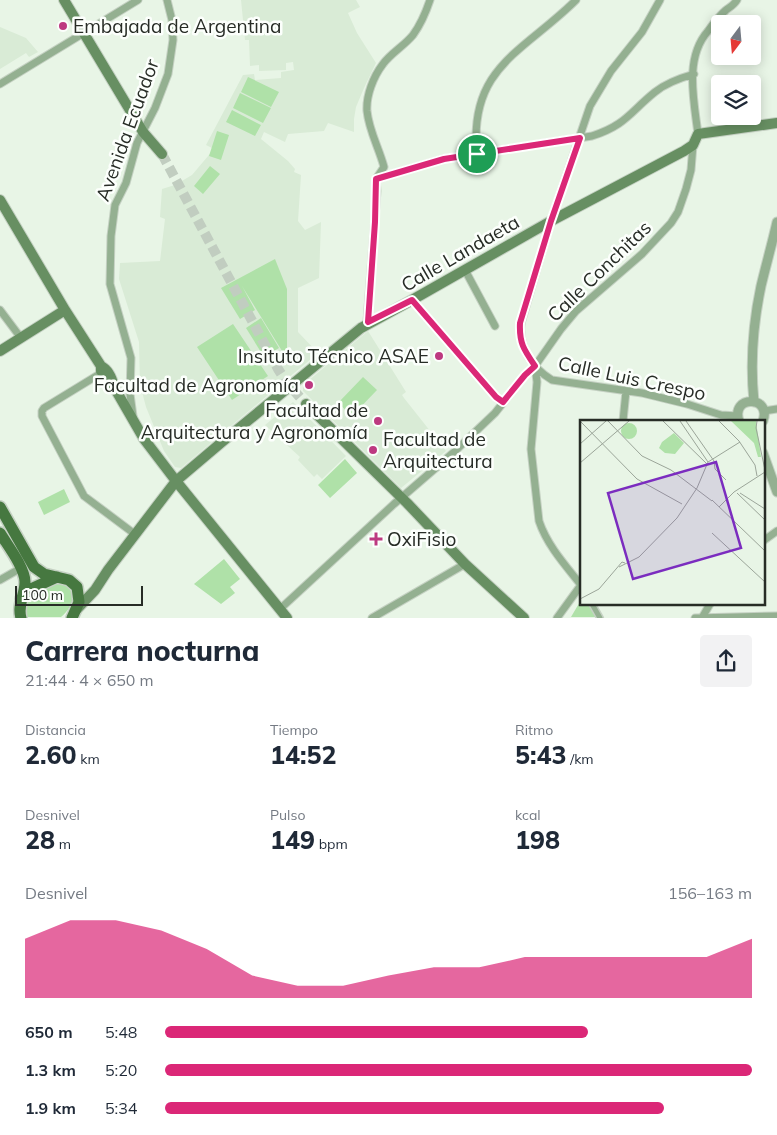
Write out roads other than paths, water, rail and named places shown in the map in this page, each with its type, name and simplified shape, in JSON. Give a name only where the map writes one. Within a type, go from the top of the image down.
[{"type":"main road","points":[[64,0],[143,132],[162,154]]},
{"type":"main road","points":[[693,145],[698,134],[777,124]]},
{"type":"main road","name":"Calle Landaeta","points":[[73,614],[95,590],[176,481],[368,322],[412,300],[551,221],[693,145]]},
{"type":"main road","points":[[0,200],[101,369],[106,369],[114,387],[144,439],[287,618]]},
{"type":"main road","points":[[0,351],[65,310]]},
{"type":"main road","points":[[306,404],[401,498],[464,564],[524,618]]},
{"type":"main road","points":[[0,508],[34,567],[44,574],[69,580],[77,587],[80,596],[73,614]]},
{"type":"main road","points":[[0,533],[21,568],[25,580],[21,602],[15,618]]},
{"type":"main road","points":[[21,618],[21,602],[33,588],[58,577]]},
{"type":"street","points":[[0,84],[138,0]]},
{"type":"street","name":"Avenida Ecuador","points":[[133,419],[130,394],[131,358],[110,284],[111,236],[115,205],[126,183],[138,142],[164,86],[171,63],[173,40],[168,0]]},
{"type":"street","points":[[368,322],[376,179],[384,167],[368,118],[367,108],[370,87],[383,64],[404,45],[417,29],[430,0]]},
{"type":"street","points":[[477,154],[475,134],[479,109],[492,78],[515,50],[561,15],[576,0]]},
{"type":"street","name":"Calle Luis Crespo","points":[[660,0],[642,32],[612,71],[590,106],[551,221],[520,323],[519,335],[523,348],[535,366],[542,374],[552,380],[642,393],[738,419]]},
{"type":"street","points":[[698,134],[694,74],[695,56],[706,32],[736,1]]},
{"type":"street","points":[[376,179],[444,159],[580,138],[605,132],[619,124],[656,91],[670,83],[694,74]]},
{"type":"street","name":"Calle Conchitas","points":[[280,609],[495,413],[525,375],[535,366],[576,311],[642,254],[671,222],[678,212],[686,190],[691,170],[693,145]]},
{"type":"street","points":[[754,402],[752,376],[753,343],[761,288],[777,222]]},
{"type":"street","points":[[465,270],[495,326]]},
{"type":"street","points":[[412,300],[496,397],[503,402]]},
{"type":"street","points":[[0,310],[21,338]]},
{"type":"street","points":[[535,366],[537,382],[531,449],[539,521],[551,546],[580,584]]},
{"type":"street","points":[[101,369],[98,375],[44,408],[42,414],[84,496],[136,536]]},
{"type":"street","points":[[623,420],[626,391]]},
{"type":"street","points":[[738,419],[741,406],[747,402],[754,402],[760,405],[764,411],[763,420]]},
{"type":"street","points":[[764,411],[777,409]]},
{"type":"street","points":[[764,456],[777,492]]},
{"type":"street","points":[[764,540],[777,531]]},
{"type":"street","points":[[372,618],[464,564]]},
{"type":"street","points":[[0,580],[21,568]]},
{"type":"street","points":[[558,618],[580,586]]},
{"type":"street","points":[[593,605],[600,618]]},
{"type":"street","points":[[699,617],[709,605]]},
{"type":"street","points":[[699,617],[777,616]]},
{"type":"tunnel","points":[[162,154],[278,369],[287,383],[306,404]]},
{"type":"place","name":"Embajada de Argentina","points":[[63,26]]},
{"type":"place","name":"Insituto Técnico ASAE","points":[[439,356]]},
{"type":"place","name":"Facultad de Agronomía","points":[[309,385]]},
{"type":"place","name":"Facultad de Arquitectura y Agronomía","points":[[378,421]]},
{"type":"place","name":"Facultad de Arquitectura","points":[[373,450]]},
{"type":"place","name":"OxiFisio","points":[[376,539]]}]
